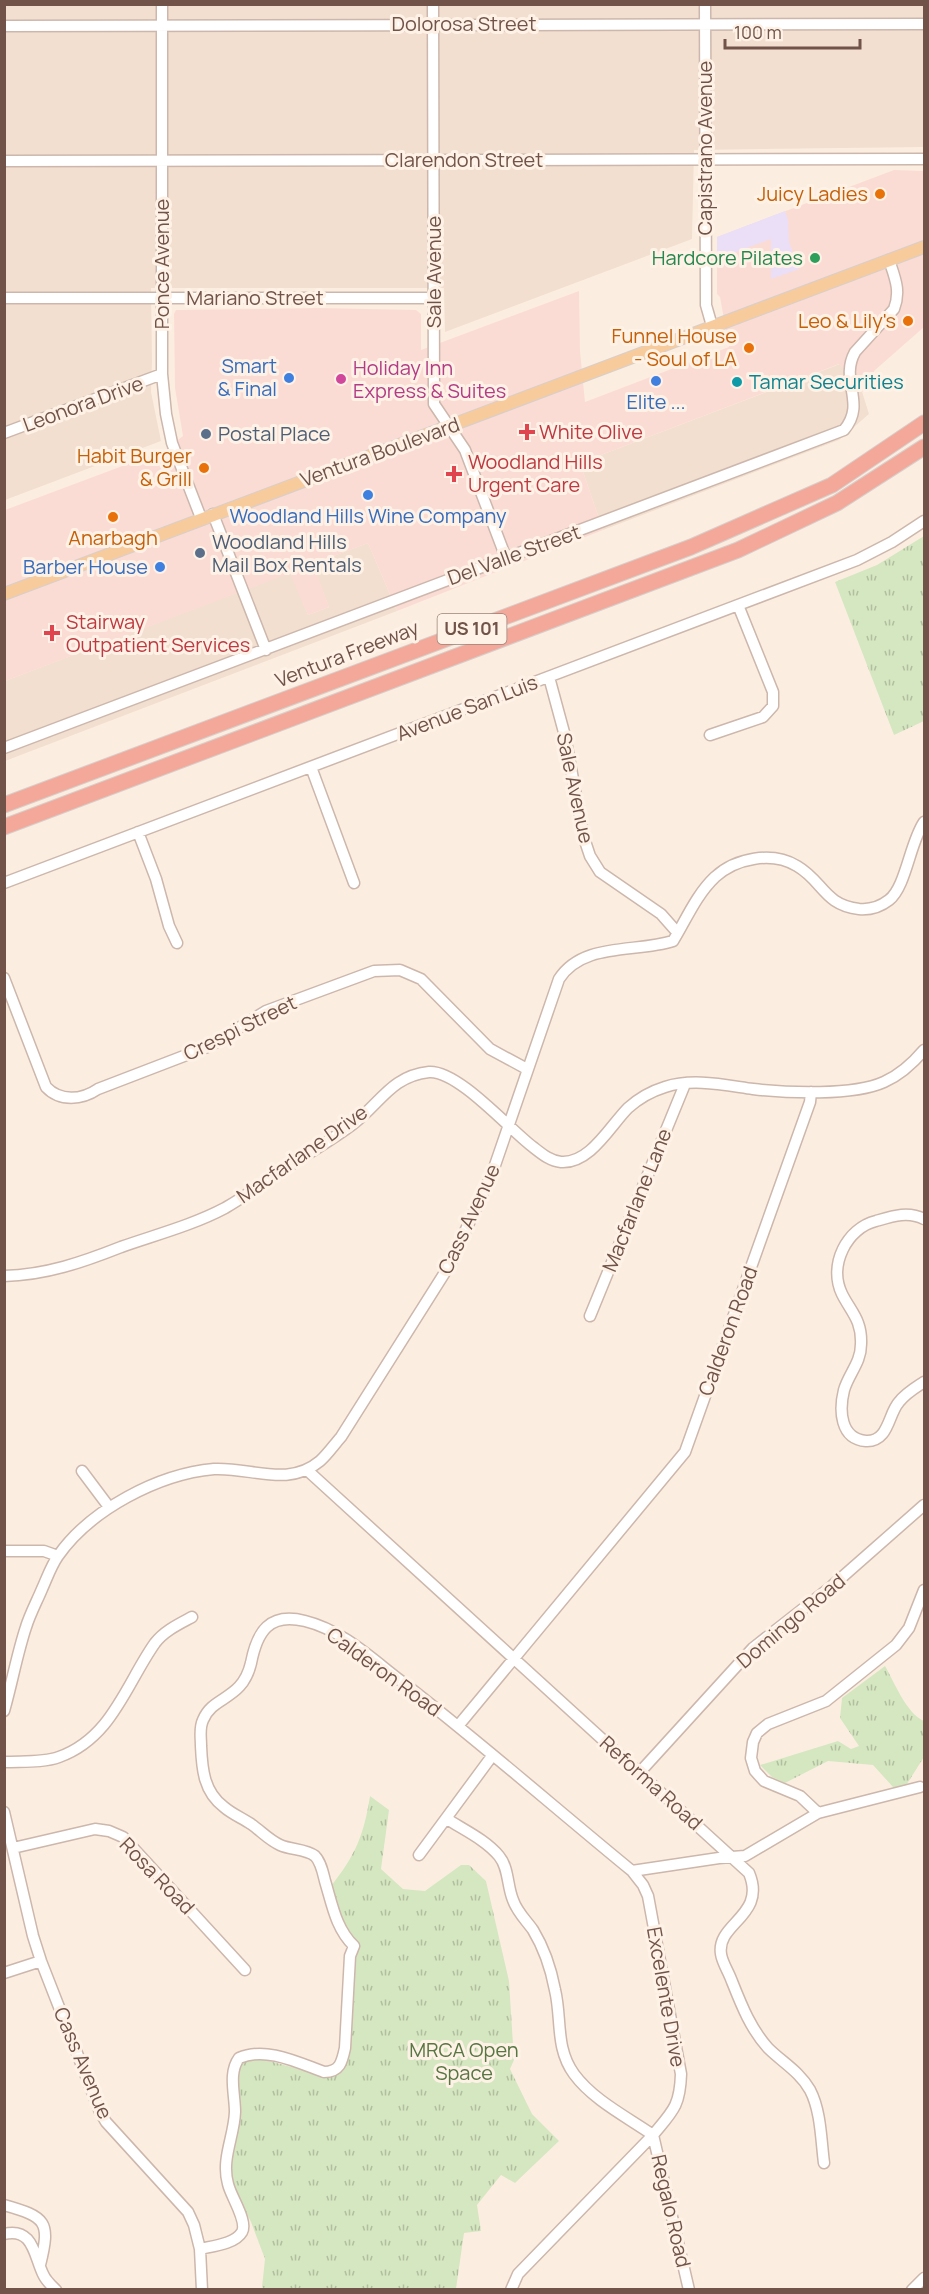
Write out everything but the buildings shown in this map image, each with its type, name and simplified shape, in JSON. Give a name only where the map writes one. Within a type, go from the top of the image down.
[{"type":"highway","name":"Ventura Freeway","points":[[4,805],[691,547],[832,485],[924,423]]},
{"type":"highway","name":"Ventura Freeway","points":[[4,827],[738,550],[837,503],[924,447]]},
{"type":"main road","name":"Ventura Boulevard","points":[[4,594],[924,247]]},
{"type":"street","name":"Ponce Avenue","points":[[162,4],[162,374],[166,414],[172,443],[266,650]]},
{"type":"street","name":"Sale Avenue","points":[[433,4],[433,398],[447,426],[465,450],[506,558]]},
{"type":"street","name":"Capistrano Avenue","points":[[705,4],[706,304],[712,326]]},
{"type":"street","name":"Dolorosa Street","points":[[4,26],[924,24]]},
{"type":"street","name":"Clarendon Street","points":[[4,161],[924,159]]},
{"type":"street","name":"Del Valle Street","points":[[4,748],[844,430],[854,412],[855,400],[849,377],[850,361],[855,352],[894,309],[897,302],[898,284],[889,260]]},
{"type":"street","name":"Mariano Street","points":[[4,298],[434,298]]},
{"type":"street","name":"Leonora Drive","points":[[4,433],[162,374]]},
{"type":"street","name":"Avenue San Luis","points":[[4,883],[857,560],[892,542],[924,521]]},
{"type":"street","points":[[710,735],[763,717],[772,706],[773,692],[738,605]]},
{"type":"street","name":"Sale Avenue","points":[[549,677],[565,736],[584,838],[590,856],[600,872],[661,914],[676,931]]},
{"type":"street","points":[[310,767],[354,883]]},
{"type":"street","name":"Cass Avenue","points":[[307,1470],[321,1461],[341,1437],[449,1266],[494,1171],[527,1069],[559,979],[565,969],[587,955],[673,941],[676,931],[705,888],[717,876],[730,865],[759,858],[776,859],[796,865],[835,903],[851,908],[867,909],[881,906],[891,899],[898,888],[918,831],[924,822]]},
{"type":"street","points":[[138,832],[156,879],[169,926],[177,943]]},
{"type":"street","name":"Crespi Street","points":[[4,978],[46,1087],[52,1094],[65,1098],[89,1095],[98,1089],[210,1046],[266,1011],[374,971],[400,970],[421,979],[490,1049],[527,1069]]},
{"type":"street","name":"Macfarlane Drive","points":[[4,1276],[44,1273],[77,1264],[225,1208],[354,1124],[395,1084],[410,1075],[432,1072],[451,1077],[547,1158],[560,1162],[576,1161],[590,1150],[630,1106],[666,1087],[707,1082],[761,1090],[811,1092],[857,1089],[881,1084],[897,1076],[924,1050]]},
{"type":"street","name":"Macfarlane Lane","points":[[590,1316],[685,1084]]},
{"type":"street","name":"Calderon Road","points":[[200,2249],[231,2241],[242,2233],[244,2225],[225,2174],[227,2149],[234,2118],[234,2064],[246,2055],[270,2055],[324,2072],[338,2069],[345,2048],[350,1956],[354,1946],[342,1932],[320,1863],[316,1857],[272,1840],[223,1807],[213,1796],[202,1772],[200,1728],[203,1718],[209,1710],[243,1684],[248,1675],[255,1642],[262,1630],[275,1622],[289,1620],[321,1626],[347,1640],[459,1726],[685,1452],[810,1102],[811,1092]]},
{"type":"street","points":[[924,1219],[917,1215],[907,1214],[864,1224],[844,1245],[838,1265],[839,1286],[856,1314],[861,1344],[856,1367],[845,1388],[842,1417],[845,1429],[854,1437],[868,1441],[878,1437],[886,1431],[897,1404],[906,1394],[924,1382]]},
{"type":"street","points":[[4,1711],[26,1626],[58,1556],[89,1523],[109,1507],[139,1490],[176,1477],[213,1469],[288,1476],[307,1470]]},
{"type":"street","name":"Reforma Road","points":[[307,1470],[749,1873],[754,1884],[750,1906],[723,1939],[721,1955],[749,2022],[768,2047],[800,2076],[810,2090],[816,2104],[824,2163]]},
{"type":"street","points":[[82,1471],[109,1507]]},
{"type":"street","name":"Domingo Road","points":[[640,1773],[753,1648],[832,1586],[924,1505]]},
{"type":"street","points":[[4,1551],[44,1551],[58,1556]]},
{"type":"street","points":[[818,1813],[800,1796],[764,1781],[755,1771],[751,1758],[757,1733],[768,1724],[826,1701],[896,1645],[909,1628],[924,1590]]},
{"type":"street","points":[[4,1762],[46,1760],[60,1757],[81,1746],[112,1717],[156,1641],[173,1627],[192,1617]]},
{"type":"street","name":"Excelente Drive","points":[[459,1726],[632,1871],[643,1885],[648,1896],[681,2074],[680,2096],[674,2110],[653,2135],[518,2274],[511,2289]]},
{"type":"street","points":[[419,1855],[492,1756]]},
{"type":"street","points":[[632,1871],[745,1856],[818,1813],[920,1787]]},
{"type":"street","name":"Cass Avenue","points":[[4,1812],[41,1961],[100,2112],[106,2122],[188,2212],[200,2249],[202,2289]]},
{"type":"street","name":"Regalo Road","points":[[447,1819],[490,1847],[501,1858],[507,1872],[512,1899],[542,1946],[555,1989],[559,2038],[565,2058],[574,2073],[592,2093],[653,2135],[689,2289]]},
{"type":"street","name":"Rosa Road","points":[[13,1848],[95,1829],[109,1831],[123,1837],[245,1970]]},
{"type":"street","points":[[4,1973],[41,1961]]},
{"type":"street","points":[[4,2205],[33,2214],[40,2219],[45,2231],[40,2265]]},
{"type":"street","points":[[4,2234],[12,2232],[25,2235],[31,2242],[47,2280],[56,2289]]},
{"type":"street","points":[[912,2289],[924,2278]]},
{"type":"shaded area","points":[[5,5],[924,5],[924,147],[694,150],[692,239],[445,332],[444,288],[151,288],[151,392],[161,441],[5,500]]},
{"type":"shaded area","points":[[894,170],[924,171],[924,327],[874,371],[874,384],[862,392],[858,382],[839,364],[580,463],[603,530],[397,611],[368,543],[313,564],[329,607],[308,615],[290,573],[5,681],[5,510],[165,450],[183,436],[175,388],[174,314],[176,310],[319,308],[416,310],[421,314],[421,350],[579,291],[580,351],[585,402],[729,347],[720,297],[717,294],[717,237]]},
{"type":"shaded area","points":[[785,211],[788,220],[789,242],[799,269],[771,279],[771,239],[717,259],[717,237]]},
{"type":"shaded area","points":[[840,364],[859,382],[869,414],[839,440],[603,530],[580,463]]},
{"type":"shaded area","points":[[368,543],[397,611],[5,761],[5,681],[291,572],[308,615],[329,607],[312,564]]},
{"type":"green space","points":[[924,536],[924,721],[894,735],[835,582],[877,565]]},
{"type":"green space","points":[[885,1666],[906,1705],[924,1721],[924,1757],[905,1787],[893,1787],[873,1765],[828,1761],[785,1783],[772,1777],[760,1765],[838,1741],[851,1749],[859,1746],[840,1718],[842,1698]]},
{"type":"green space","name":"MRCA Open Space","points":[[370,1796],[389,1810],[381,1869],[403,1889],[425,1891],[461,1865],[469,1865],[486,1881],[509,1981],[514,2060],[510,2069],[532,2114],[559,2141],[515,2183],[501,2175],[477,2205],[481,2231],[464,2233],[456,2289],[265,2289],[262,2287],[265,2259],[251,2222],[233,2186],[229,2164],[236,2067],[244,2059],[262,2059],[328,2077],[341,2072],[345,2066],[350,2053],[354,1942],[336,1907],[336,1899],[331,1886],[357,1844],[365,1822]]},
{"type":"place","name":"Juicy Ladies","points":[[880,194]]},
{"type":"place","name":"Hardcore Pilates","points":[[815,258]]},
{"type":"place","name":"Leo & Lily's","points":[[908,321]]},
{"type":"place","name":"Funnel House - Soul of LA","points":[[749,348]]},
{"type":"place","name":"Smart & Final","points":[[289,378]]},
{"type":"place","name":"Holiday Inn Express & Suites","points":[[341,379]]},
{"type":"place","name":"Elite ...","points":[[656,381]]},
{"type":"place","name":"Tamar Securities","points":[[737,382]]},
{"type":"place","name":"White Olive","points":[[527,432]]},
{"type":"place","name":"Postal Place","points":[[206,434]]},
{"type":"place","name":"Habit Burger & Grill","points":[[204,468]]},
{"type":"place","name":"Woodland Hills Urgent Care","points":[[454,474]]},
{"type":"place","name":"Woodland Hills Wine Company","points":[[368,495]]},
{"type":"place","name":"Anarbagh","points":[[113,517]]},
{"type":"place","name":"Woodland Hills Mail Box Rentals","points":[[200,553]]},
{"type":"place","name":"Barber House","points":[[160,567]]},
{"type":"place","name":"Stairway Outpatient Services","points":[[52,633]]}]
